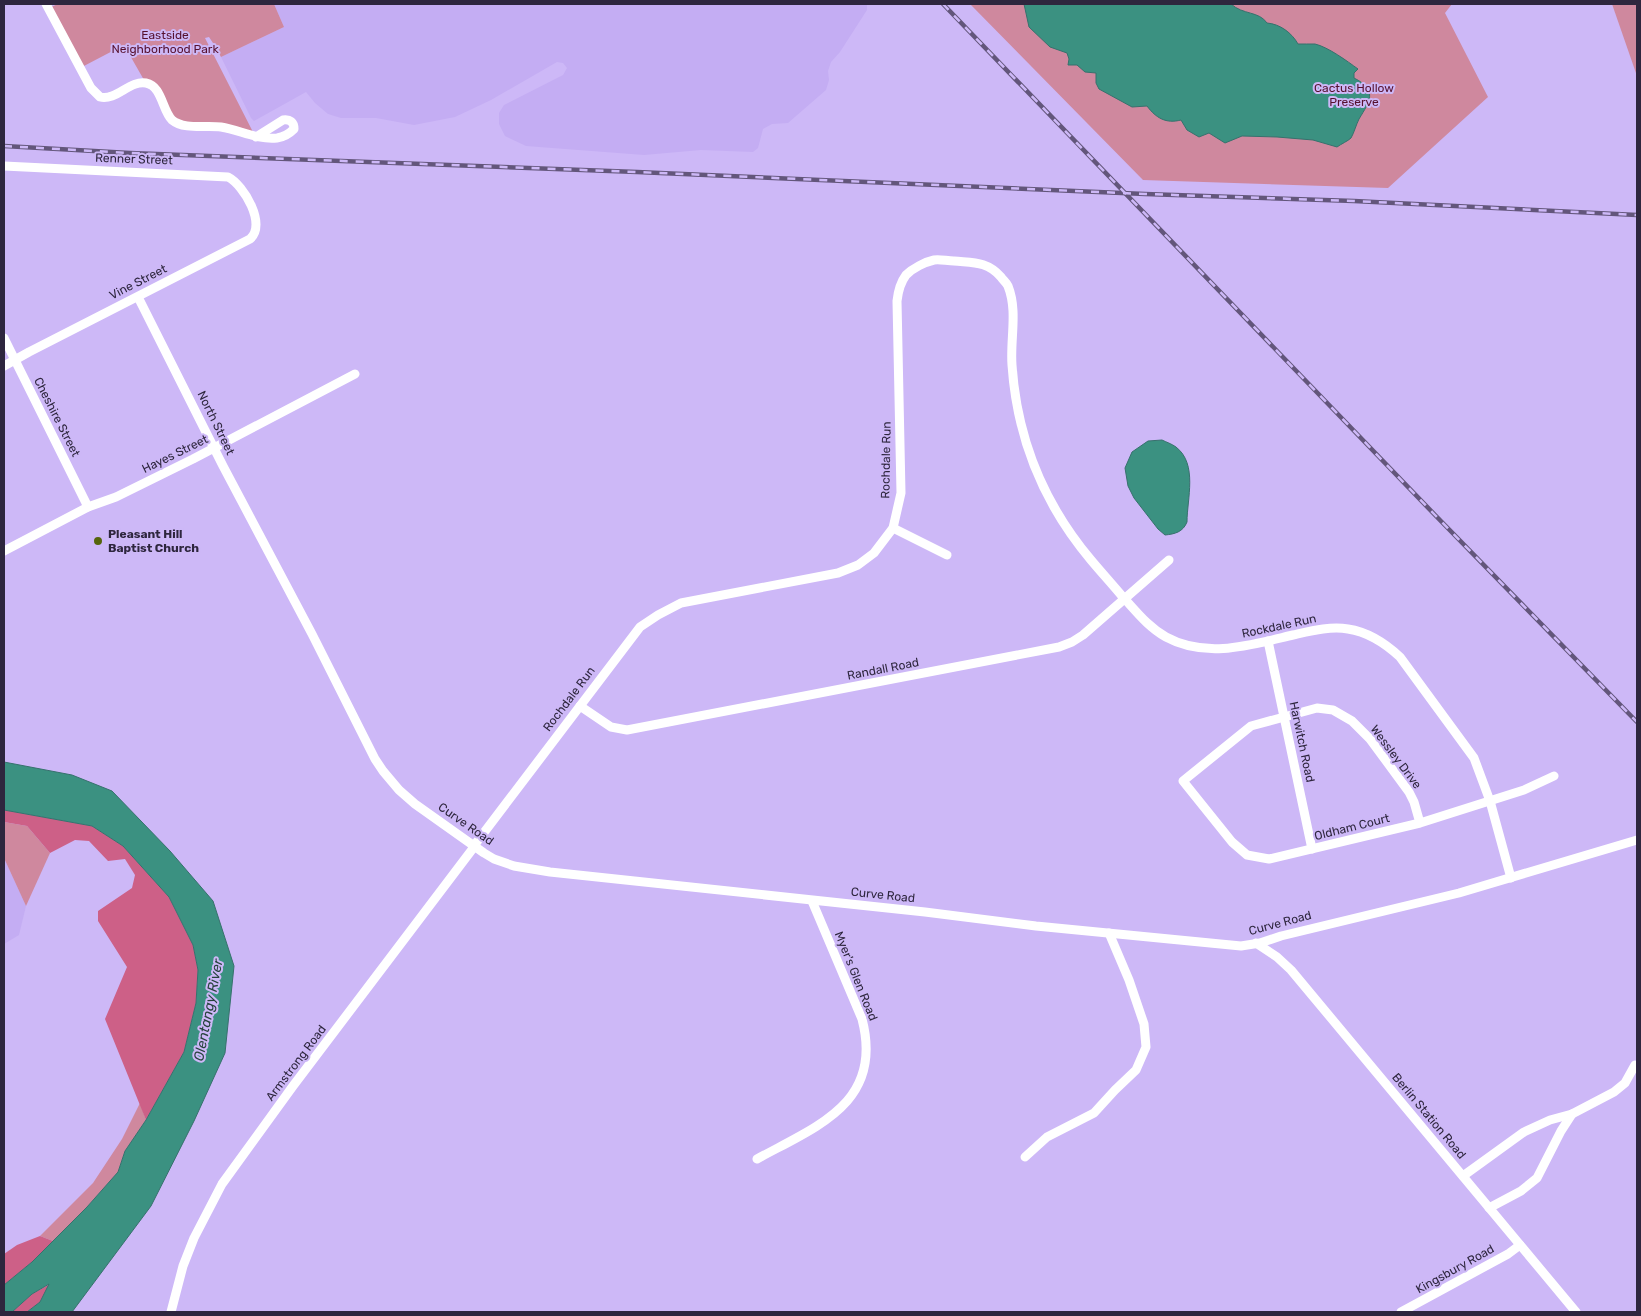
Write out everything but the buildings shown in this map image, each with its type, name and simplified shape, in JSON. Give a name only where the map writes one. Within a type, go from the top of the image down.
[{"type":"street","points":[[46,4],[91,88],[100,97],[107,98],[140,83],[147,83],[153,86],[173,121],[185,125],[222,128],[256,137]]},
{"type":"street","name":"Renner Street","points":[[4,166],[224,176],[234,181],[250,204]]},
{"type":"street","name":"Vine Street","points":[[4,366],[250,239],[256,232],[257,226],[250,204]]},
{"type":"street","name":"Rochdale Run","points":[[474,847],[640,627],[658,615],[681,604],[838,573],[858,565],[874,553],[894,528],[901,493],[897,301],[899,288],[906,275],[922,264],[935,260],[983,264],[996,271],[1007,284],[1012,300],[1012,364],[1018,418],[1032,462],[1058,517],[1090,559]]},
{"type":"street","name":"North Street","points":[[138,297],[273,561]]},
{"type":"street","name":"Cheshire Street","points":[[4,338],[88,507]]},
{"type":"street","name":"Hayes Street","points":[[4,552],[88,507],[116,497],[215,448],[355,374]]},
{"type":"street","points":[[894,528],[947,555]]},
{"type":"street","name":"Rockdale Run","points":[[1090,559],[1146,622],[1166,637],[1195,647],[1223,649],[1313,630],[1332,628],[1348,629],[1366,634],[1388,646],[1400,656],[1474,758],[1490,801],[1511,878]]},
{"type":"street","name":"Randall Road","points":[[580,706],[611,727],[627,730],[1059,647],[1072,642],[1082,635],[1169,560]]},
{"type":"street","name":"Curve Road","points":[[273,561],[383,771],[399,790],[474,847],[506,864],[527,869],[1241,946],[1404,907],[1511,878],[1637,840]]},
{"type":"street","name":"Harwitch Road","points":[[1268,641],[1312,849]]},
{"type":"street","name":"Wessley Drive","points":[[1183,781],[1250,726],[1317,708],[1333,710],[1352,721],[1370,739],[1409,792],[1420,823]]},
{"type":"street","name":"Oldham Court","points":[[1183,781],[1232,842],[1246,855],[1269,859],[1420,823],[1524,790],[1554,776]]},
{"type":"street","name":"Armstrong Road","points":[[171,1312],[183,1266],[194,1238],[222,1184],[474,847]]},
{"type":"street","name":"Myer's Glen Road","points":[[757,1159],[822,1124],[842,1108],[858,1086],[866,1059],[866,1032],[862,1019],[812,901]]},
{"type":"street","points":[[1025,1158],[1047,1137],[1094,1113],[1136,1070],[1146,1047],[1144,1024],[1129,980],[1109,933]]},
{"type":"street","name":"Berlin Station Road","points":[[1256,943],[1277,957],[1291,970],[1576,1312]]},
{"type":"street","points":[[1463,1176],[1524,1132],[1550,1120],[1572,1114],[1614,1092],[1625,1083],[1635,1065]]},
{"type":"street","points":[[1489,1208],[1521,1191],[1537,1178],[1561,1130],[1572,1114]]},
{"type":"street","name":"Kingsbury Road","points":[[1401,1312],[1508,1254],[1520,1245]]},
{"type":"shaded area","points":[[274,4],[867,4],[867,10],[840,52],[831,62],[826,90],[788,123],[772,124],[763,129],[758,148],[753,152],[701,150],[644,155],[526,146],[505,136],[499,124],[499,113],[504,105],[563,75],[567,68],[563,63],[557,62],[491,100],[455,117],[414,125],[376,118],[341,118],[328,114],[306,92],[254,121],[221,57],[284,27]]},
{"type":"shaded area","points":[[4,810],[92,826],[123,846],[169,897],[193,945],[198,970],[196,1003],[184,1052],[146,1120],[105,1019],[127,967],[98,921],[98,911],[132,888],[135,875],[125,859],[108,861],[89,841],[75,840],[50,853],[27,826],[4,822]]},
{"type":"shaded area","points":[[4,858],[26,906],[19,935],[4,944]]},
{"type":"shaded area","points":[[40,1236],[53,1241],[32,1262],[4,1285],[4,1254],[17,1245]]},
{"type":"shaded area","points":[[50,1284],[40,1302],[27,1312],[12,1312],[32,1294]]},
{"type":"green space","name":"Eastside Neighborhood Park","points":[[58,4],[274,4],[284,27],[221,57],[209,37],[205,38],[254,134],[187,123],[175,119],[144,80],[124,45],[82,67],[51,7]]},
{"type":"green space","name":"Cactus Hollow Preserve","points":[[970,4],[1452,4],[1445,13],[1488,97],[1388,188],[1143,180]]},
{"type":"green space","points":[[1612,4],[1637,4],[1637,76]]},
{"type":"green space","points":[[4,822],[27,826],[50,853],[26,906],[4,858]]},
{"type":"green space","points":[[140,1103],[146,1120],[125,1151],[118,1172],[53,1241],[40,1236],[93,1183],[122,1139]]},
{"type":"water","points":[[1024,4],[1231,4],[1264,19],[1267,23],[1281,27],[1298,44],[1315,44],[1320,46],[1358,69],[1354,73],[1354,78],[1362,82],[1366,87],[1370,96],[1369,101],[1351,138],[1337,147],[1313,140],[1277,137],[1242,136],[1225,143],[1209,133],[1199,137],[1187,130],[1181,120],[1171,121],[1162,119],[1147,106],[1132,107],[1099,89],[1096,83],[1096,73],[1085,72],[1077,65],[1068,65],[1067,53],[1050,47],[1029,27]]},
{"type":"water","points":[[1162,440],[1176,447],[1183,454],[1187,463],[1190,482],[1187,522],[1178,532],[1165,535],[1158,529],[1134,498],[1128,486],[1125,468],[1132,452],[1148,441]]},
{"type":"water","name":"Olentangy River","points":[[4,762],[72,775],[112,791],[170,851],[213,901],[234,966],[225,1053],[194,1121],[151,1206],[72,1312],[27,1312],[40,1302],[49,1284],[32,1294],[12,1312],[4,1312],[4,1285],[32,1262],[87,1207],[118,1172],[125,1151],[146,1120],[184,1052],[196,1003],[198,970],[193,945],[169,897],[123,846],[92,826],[4,810]]},
{"type":"railway","points":[[943,4],[1637,722]]},
{"type":"railway","points":[[4,146],[130,153],[1354,201],[1637,215]]},
{"type":"place","name":"Pleasant Hill Baptist Church","points":[[98,541]]}]
